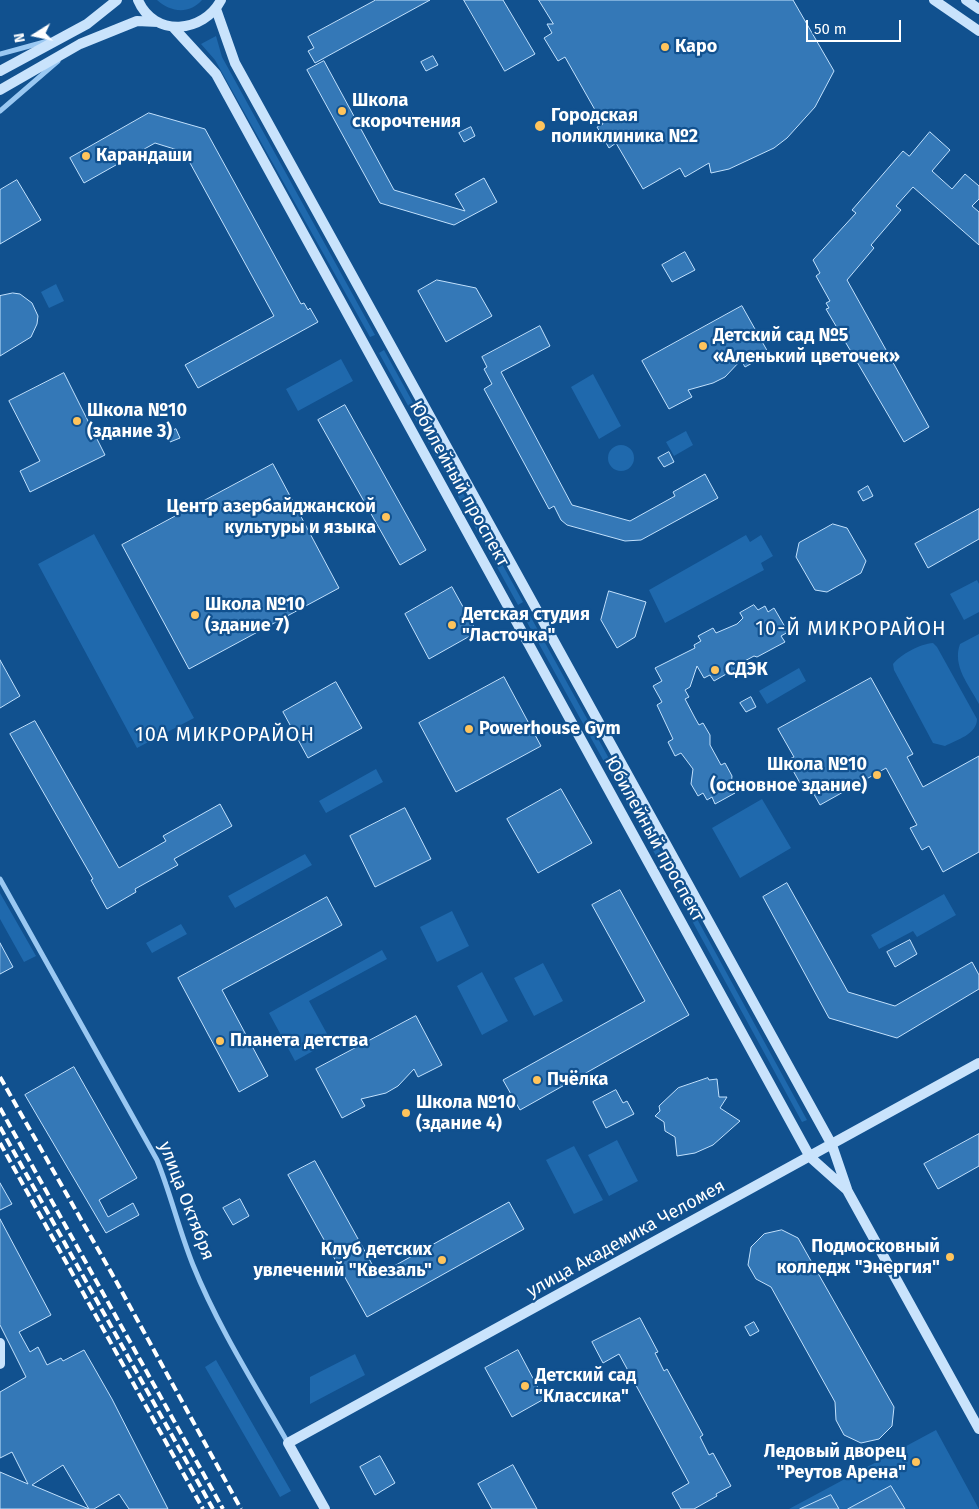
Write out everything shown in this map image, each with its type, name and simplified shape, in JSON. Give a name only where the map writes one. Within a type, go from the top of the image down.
[{"type":"street","points":[[0,71],[63,37],[104,12],[117,0]]},
{"type":"street","points":[[138,0],[147,14],[158,22]]},
{"type":"street","points":[[934,0],[979,31]]},
{"type":"street","points":[[966,0],[979,9]]},
{"type":"street","points":[[0,90],[71,49],[137,21],[158,22],[173,27],[197,24],[219,5]]},
{"type":"street","name":"Юбилейный проспект","points":[[219,5],[236,63],[832,1145],[847,1190],[979,1428]]},
{"type":"street","name":"Юбилейный проспект","points":[[173,27],[216,74],[810,1157],[847,1190]]},
{"type":"street","points":[[0,54],[63,37]]},
{"type":"street","points":[[0,111],[71,49]]},
{"type":"street","name":"улица Октября","points":[[0,879],[157,1160],[198,1274],[218,1317],[325,1509]]},
{"type":"street","name":"улица Академика Челомея","points":[[288,1443],[979,1063]]},
{"type":"street","points":[[0,1343],[0,1364]]},
{"type":"shaded area","points":[[157,0],[202,0],[191,8],[180,10],[168,7]]},
{"type":"shaded area","points":[[216,36],[222,57],[375,335],[370,337],[215,60],[201,44]]},
{"type":"shaded area","points":[[56,284],[64,301],[49,308],[41,292]]},
{"type":"shaded area","points":[[384,350],[523,602],[518,605],[379,353]]},
{"type":"shaded area","points":[[341,359],[353,381],[298,411],[286,389]]},
{"type":"shaded area","points":[[593,374],[621,426],[599,439],[571,387]]},
{"type":"shaded area","points":[[686,431],[693,445],[674,456],[666,442]]},
{"type":"shaded area","points":[[621,445],[630,449],[634,458],[630,467],[621,471],[612,467],[608,458],[612,449]]},
{"type":"shaded area","points":[[94,534],[194,718],[137,748],[38,564]]},
{"type":"shaded area","points":[[746,535],[750,542],[761,535],[773,556],[761,563],[764,570],[665,623],[649,590]]},
{"type":"shaded area","points":[[977,580],[979,584],[979,612],[964,620],[950,594]]},
{"type":"shaded area","points":[[528,612],[665,860],[660,863],[523,615]]},
{"type":"shaded area","points":[[979,634],[979,704],[960,668],[958,652],[960,644]]},
{"type":"shaded area","points":[[933,643],[977,719],[974,729],[970,733],[945,746],[933,743],[894,670],[893,664],[911,650]]},
{"type":"shaded area","points":[[799,668],[806,681],[767,704],[759,691]]},
{"type":"shaded area","points":[[376,769],[383,782],[326,813],[319,801]]},
{"type":"shaded area","points":[[762,799],[791,848],[740,878],[712,828]]},
{"type":"shaded area","points":[[305,854],[312,865],[235,908],[228,896]]},
{"type":"shaded area","points":[[672,873],[807,1120],[802,1122],[667,875]]},
{"type":"shaded area","points":[[0,893],[36,956],[24,962],[0,919]]},
{"type":"shaded area","points":[[944,894],[956,915],[917,937],[913,931],[879,949],[871,935]]},
{"type":"shaded area","points":[[452,911],[469,946],[437,962],[420,927]]},
{"type":"shaded area","points":[[181,924],[187,934],[152,953],[146,943]]},
{"type":"shaded area","points":[[382,950],[387,959],[309,1001],[331,1041],[295,1061],[269,1013]]},
{"type":"shaded area","points":[[543,963],[563,1001],[534,1016],[514,978]]},
{"type":"shaded area","points":[[482,972],[508,1021],[482,1035],[457,986]]},
{"type":"shaded area","points":[[617,1140],[638,1181],[609,1196],[588,1155]]},
{"type":"shaded area","points":[[574,1146],[603,1200],[574,1214],[546,1160]]},
{"type":"shaded area","points":[[355,1354],[365,1375],[310,1404],[310,1377]]},
{"type":"shaded area","points":[[216,1360],[291,1491],[280,1497],[205,1367]]},
{"type":"shaded area","name":"Ледовый дворец \"Реутов Арена\"","points":[[936,1430],[979,1509],[789,1509]]},
{"type":"building","points":[[376,0],[430,0],[315,63],[308,51],[314,48],[308,37]]},
{"type":"building","points":[[464,0],[503,0],[535,54],[505,71]]},
{"type":"building","points":[[539,0],[793,0],[834,71],[815,107],[787,138],[774,148],[729,169],[711,173],[709,163],[685,177],[680,168],[643,189],[616,143],[609,148],[597,127],[603,124],[565,57],[558,61],[544,38],[552,33],[547,24],[553,24]]},
{"type":"building","points":[[433,56],[438,65],[426,71],[421,62]]},
{"type":"building","points":[[324,61],[394,190],[465,211],[455,194],[484,178],[497,202],[454,225],[380,203],[307,70]]},
{"type":"building","points":[[149,113],[205,129],[301,304],[304,303],[308,310],[310,308],[318,322],[198,388],[185,365],[274,316],[184,152],[155,143],[84,183],[70,158]]},
{"type":"building","points":[[471,127],[475,136],[464,142],[459,133]]},
{"type":"building","points":[[930,132],[950,150],[932,171],[952,189],[965,174],[979,186],[979,199],[972,206],[979,212],[979,245],[913,187],[896,206],[901,210],[871,245],[874,248],[847,280],[929,427],[904,442],[826,309],[829,308],[826,303],[830,301],[816,276],[820,273],[813,260],[856,213],[852,210],[903,151],[909,156]]},
{"type":"building","points":[[17,180],[41,220],[0,244],[0,190]]},
{"type":"building","points":[[685,252],[695,270],[672,282],[662,265]]},
{"type":"building","points":[[437,280],[476,288],[492,316],[446,342],[418,291]]},
{"type":"building","points":[[13,293],[20,294],[32,303],[38,316],[37,324],[31,337],[0,356],[0,296]]},
{"type":"building","points":[[742,306],[769,354],[745,367],[741,360],[725,377],[713,383],[688,390],[692,397],[669,409],[642,361]]},
{"type":"building","points":[[540,326],[550,346],[501,372],[572,505],[630,521],[675,496],[673,492],[705,474],[718,498],[641,540],[625,541],[567,525],[561,520],[554,506],[549,509],[484,389],[492,384],[484,369],[487,367],[482,357]]},
{"type":"building","points":[[64,373],[105,455],[30,492],[20,471],[40,461],[9,401]]},
{"type":"building","points":[[345,405],[426,550],[400,565],[318,420]]},
{"type":"building","points":[[176,429],[180,438],[170,442],[166,434]]},
{"type":"building","points":[[669,452],[674,462],[664,467],[658,458]]},
{"type":"building","points":[[273,464],[339,588],[189,669],[122,545]]},
{"type":"building","points":[[868,486],[873,496],[863,501],[858,492]]},
{"type":"building","points":[[979,509],[979,539],[928,568],[915,544]]},
{"type":"building","points":[[833,524],[847,528],[866,561],[861,573],[827,592],[815,590],[796,557],[799,543]]},
{"type":"building","points":[[452,587],[477,632],[429,659],[405,614]]},
{"type":"building","points":[[609,591],[646,602],[635,637],[617,648],[601,620]]},
{"type":"building","points":[[754,605],[758,610],[765,606],[768,612],[774,608],[788,632],[781,636],[785,642],[741,663],[742,665],[714,681],[710,675],[704,678],[697,666],[690,687],[685,690],[689,697],[685,699],[695,718],[699,725],[703,723],[710,735],[710,745],[721,765],[725,763],[732,776],[731,786],[735,793],[715,804],[712,797],[707,800],[703,793],[698,796],[691,784],[693,769],[681,753],[675,756],[668,742],[673,739],[657,705],[662,702],[653,686],[662,681],[655,668],[695,648],[694,645],[701,641],[698,636],[713,628],[716,633],[737,624],[743,618],[740,613]]},
{"type":"building","points":[[0,660],[20,696],[0,708]]},
{"type":"building","points":[[504,677],[541,746],[456,792],[419,723]]},
{"type":"building","points":[[871,678],[913,754],[907,757],[923,787],[979,756],[979,852],[943,872],[929,846],[922,850],[910,828],[917,825],[886,768],[820,805],[806,780],[800,783],[787,760],[794,757],[778,729]]},
{"type":"building","points":[[336,682],[362,728],[308,758],[283,712]]},
{"type":"building","points":[[751,697],[756,707],[746,712],[740,703]]},
{"type":"building","points":[[35,721],[119,868],[166,841],[163,836],[220,804],[232,826],[174,859],[178,865],[135,889],[136,892],[107,909],[91,880],[93,879],[10,734]]},
{"type":"building","points":[[561,789],[592,843],[538,873],[507,819]]},
{"type":"building","points":[[405,808],[431,859],[375,887],[350,836]]},
{"type":"building","points":[[787,883],[848,992],[895,1006],[972,962],[979,975],[979,989],[897,1038],[829,1018],[763,897]]},
{"type":"building","points":[[620,890],[689,1015],[520,1110],[503,1080],[645,1001],[592,905]]},
{"type":"building","points":[[327,897],[342,925],[222,990],[268,1076],[239,1092],[178,978]]},
{"type":"building","points":[[910,940],[917,954],[895,967],[887,952]]},
{"type":"building","points":[[0,943],[13,967],[0,974]]},
{"type":"building","points":[[416,1016],[442,1065],[418,1077],[414,1069],[398,1086],[386,1093],[361,1099],[365,1106],[342,1118],[316,1069]]},
{"type":"building","points":[[74,1067],[137,1178],[99,1200],[108,1217],[133,1203],[139,1215],[106,1233],[25,1095]]},
{"type":"building","points":[[708,1078],[709,1080],[717,1079],[719,1097],[727,1097],[720,1108],[740,1121],[713,1145],[695,1153],[677,1156],[675,1137],[665,1131],[664,1122],[655,1116],[660,1111],[659,1106],[678,1088]]},
{"type":"building","points":[[616,1090],[623,1103],[627,1101],[634,1114],[606,1128],[593,1102]]},
{"type":"building","points":[[979,1134],[979,1166],[938,1189],[924,1164]]},
{"type":"building","points":[[315,1161],[378,1275],[509,1202],[524,1229],[367,1317],[288,1175]]},
{"type":"building","points":[[0,1183],[12,1204],[0,1210]]},
{"type":"building","points":[[240,1199],[249,1216],[233,1225],[223,1208]]},
{"type":"building","points":[[0,1219],[51,1315],[19,1332],[30,1352],[38,1347],[47,1365],[61,1358],[63,1361],[84,1350],[112,1399],[168,1509],[129,1509],[119,1494],[94,1509],[89,1509],[0,1509],[0,1472],[28,1484],[12,1452],[0,1458],[0,1392],[26,1377],[0,1325]],"holes":[[[63,1465],[89,1509],[32,1485]]]},
{"type":"building","points":[[782,1230],[798,1238],[894,1407],[892,1426],[879,1439],[861,1443],[844,1435],[836,1420],[835,1402],[771,1287],[756,1279],[748,1265],[751,1247],[764,1234]]},
{"type":"building","points":[[640,1318],[658,1352],[655,1353],[664,1371],[667,1369],[703,1435],[700,1437],[709,1455],[713,1453],[731,1486],[694,1509],[681,1509],[672,1493],[689,1483],[619,1354],[603,1363],[592,1342]]},
{"type":"building","points":[[754,1322],[759,1331],[750,1336],[745,1327]]},
{"type":"building","points":[[518,1350],[544,1399],[512,1417],[485,1368]]},
{"type":"building","points":[[380,1456],[395,1483],[375,1495],[360,1467]]},
{"type":"building","points":[[513,1465],[537,1509],[492,1509],[478,1484]]},
{"type":"building","points":[[891,1486],[905,1509],[848,1509]]},
{"type":"building","points":[[831,1495],[839,1509],[800,1509]]},
{"type":"railway","points":[[0,1077],[116,1281],[241,1509]]},
{"type":"railway","points":[[0,1108],[223,1509]]},
{"type":"railway","points":[[0,1127],[213,1509]]},
{"type":"railway","points":[[0,1143],[203,1509]]},
{"type":"place","name":"Каро","points":[[665,47]]},
{"type":"place","name":"Школа скорочтения","points":[[342,111]]},
{"type":"place","name":"Городская поликлиника №2","points":[[540,126]]},
{"type":"place","name":"Карандаши","points":[[86,156]]},
{"type":"place","name":"Детский сад №5 «Аленький цветочек»","points":[[703,346]]},
{"type":"place","name":"Школа №10 (здание 3)","points":[[77,421]]},
{"type":"place","name":"Центр азербайджанской культуры и языка","points":[[386,517]]},
{"type":"place","name":"Школа №10 (здание 7)","points":[[195,615]]},
{"type":"place","name":"Детская студия \"Ласточка\"","points":[[452,625]]},
{"type":"place","name":"СДЭК","points":[[715,670]]},
{"type":"place","name":"Powerhouse Gym","points":[[469,729]]},
{"type":"place","name":"Школа №10 (основное здание)","points":[[877,775]]},
{"type":"place","name":"Планета детства","points":[[220,1041]]},
{"type":"place","name":"Пчёлка","points":[[537,1080]]},
{"type":"place","name":"Школа №10 (здание 4)","points":[[406,1113]]},
{"type":"place","name":"Подмосковный колледж \"Энергия\"","points":[[950,1257]]},
{"type":"place","name":"Клуб детских увлечений \"Квезаль\"","points":[[442,1260]]},
{"type":"place","name":"Детский сад \"Классика\"","points":[[525,1386]]},
{"type":"place","name":"Ледовый дворец \"Реутов Арена\"","points":[[916,1462]]},
{"type":"district","name":"10-Й МИКРОРАЙОН","points":[[851,629]]},
{"type":"district","name":"10А МИКРОРАЙОН","points":[[225,735]]}]
